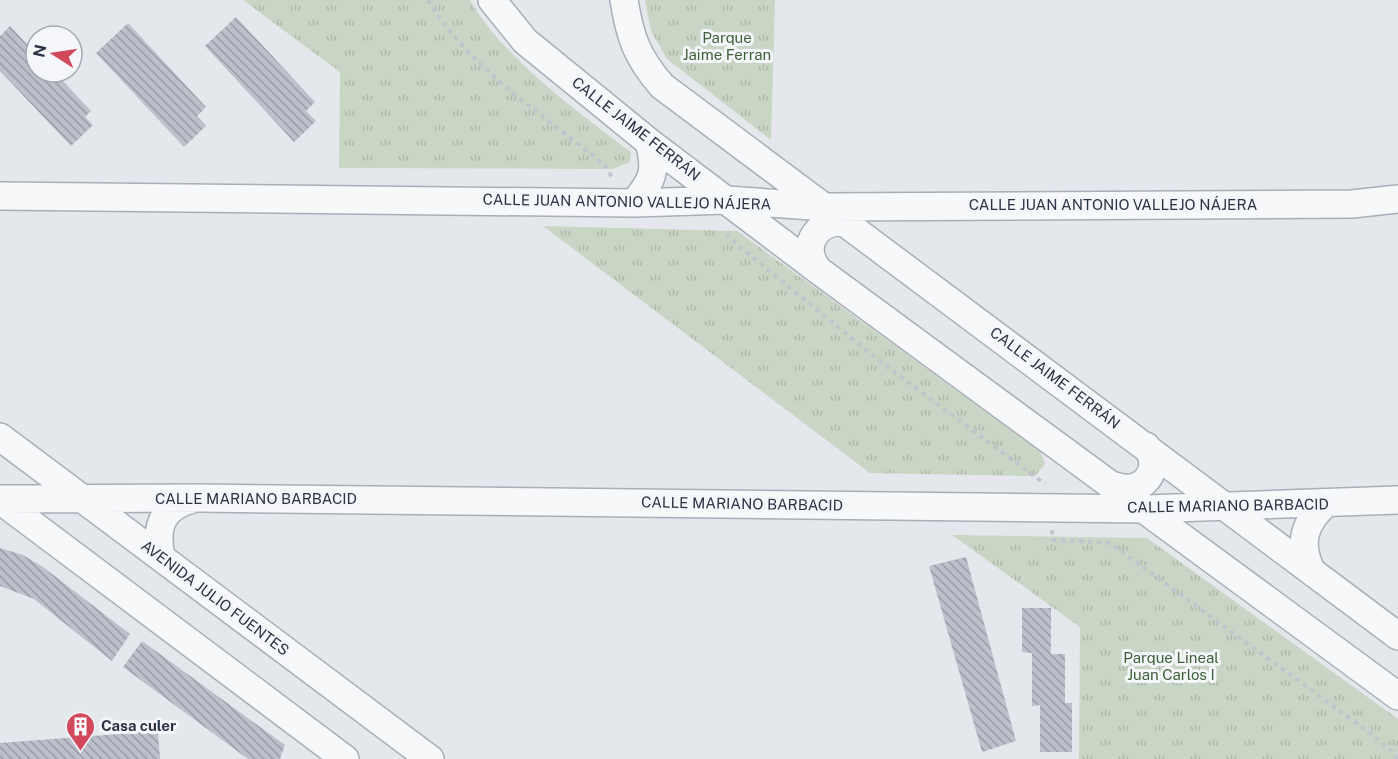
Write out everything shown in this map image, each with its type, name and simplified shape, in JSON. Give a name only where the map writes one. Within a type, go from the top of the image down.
[{"type":"street","name":"CALLE JAIME FERRÁN","points":[[492,0],[525,41],[649,142],[728,212],[818,270],[1147,509],[1398,696]]},
{"type":"street","name":"CALLE JAIME FERRÁN","points":[[624,0],[629,34],[642,62],[662,86],[1398,636]]},
{"type":"street","points":[[617,189],[649,184],[655,163],[649,142]]},
{"type":"street","name":"CALLE JUAN ANTONIO VALLEJO NÁJERA","points":[[0,196],[617,189],[728,212],[826,207],[1352,204],[1398,199]]},
{"type":"street","points":[[818,270],[809,253],[814,234],[829,223],[848,223]]},
{"type":"street","name":"AVENIDA JULIO FUENTES","points":[[0,437],[429,759]]},
{"type":"street","points":[[0,444],[2,450],[0,457]]},
{"type":"street","points":[[1115,486],[1131,489],[1145,482],[1150,476],[1153,460],[1146,446]]},
{"type":"street","points":[[161,557],[157,536],[164,516],[179,502],[199,498]]},
{"type":"street","name":"CALLE MARIANO BARBACID","points":[[0,499],[199,498],[1147,509],[1229,508],[1398,500]]},
{"type":"street","points":[[0,499],[345,759]]},
{"type":"street","points":[[1311,570],[1305,556],[1303,541],[1306,526],[1326,503]]},
{"type":"path","points":[[428,0],[438,17],[484,70],[605,165],[617,189]]},
{"type":"path","points":[[728,212],[729,238],[877,359],[1030,470],[1053,490],[1053,540],[1110,543],[1370,733],[1395,754],[1396,759]]},
{"type":"green space","points":[[243,0],[470,0],[501,42],[521,63],[566,102],[631,152],[630,162],[613,169],[339,168],[340,72]]},
{"type":"green space","name":"Parque Jaime Ferran","points":[[645,0],[775,0],[771,140],[667,59],[651,31]]},
{"type":"green space","points":[[543,226],[737,231],[1040,451],[1045,464],[1035,476],[870,473]]},
{"type":"green space","name":"Parque Lineal Juan Carlos I","points":[[952,535],[1147,538],[1398,719],[1398,759],[1079,759],[1080,627]]},
{"type":"building","points":[[236,17],[315,102],[306,111],[316,121],[294,142],[205,46]]},
{"type":"building","points":[[128,23],[206,107],[197,116],[206,126],[184,147],[96,53]]},
{"type":"building","points":[[10,26],[24,41],[24,84],[65,84],[91,111],[85,117],[93,125],[71,146],[0,71],[0,36]]},
{"type":"building","points":[[0,548],[23,555],[43,567],[130,634],[112,661],[34,599],[0,586]]},
{"type":"building","points":[[966,557],[1016,741],[982,752],[929,566]]},
{"type":"building","points":[[1022,608],[1051,608],[1051,654],[1065,654],[1065,703],[1072,703],[1072,752],[1040,752],[1040,705],[1032,706],[1032,653],[1022,652]]},
{"type":"building","points":[[142,641],[285,745],[280,759],[248,759],[123,667]]},
{"type":"building","name":"Casa culer","points":[[158,731],[160,759],[0,759],[0,743]]},
{"type":"place","name":"Casa culer","points":[[80,752]]}]
